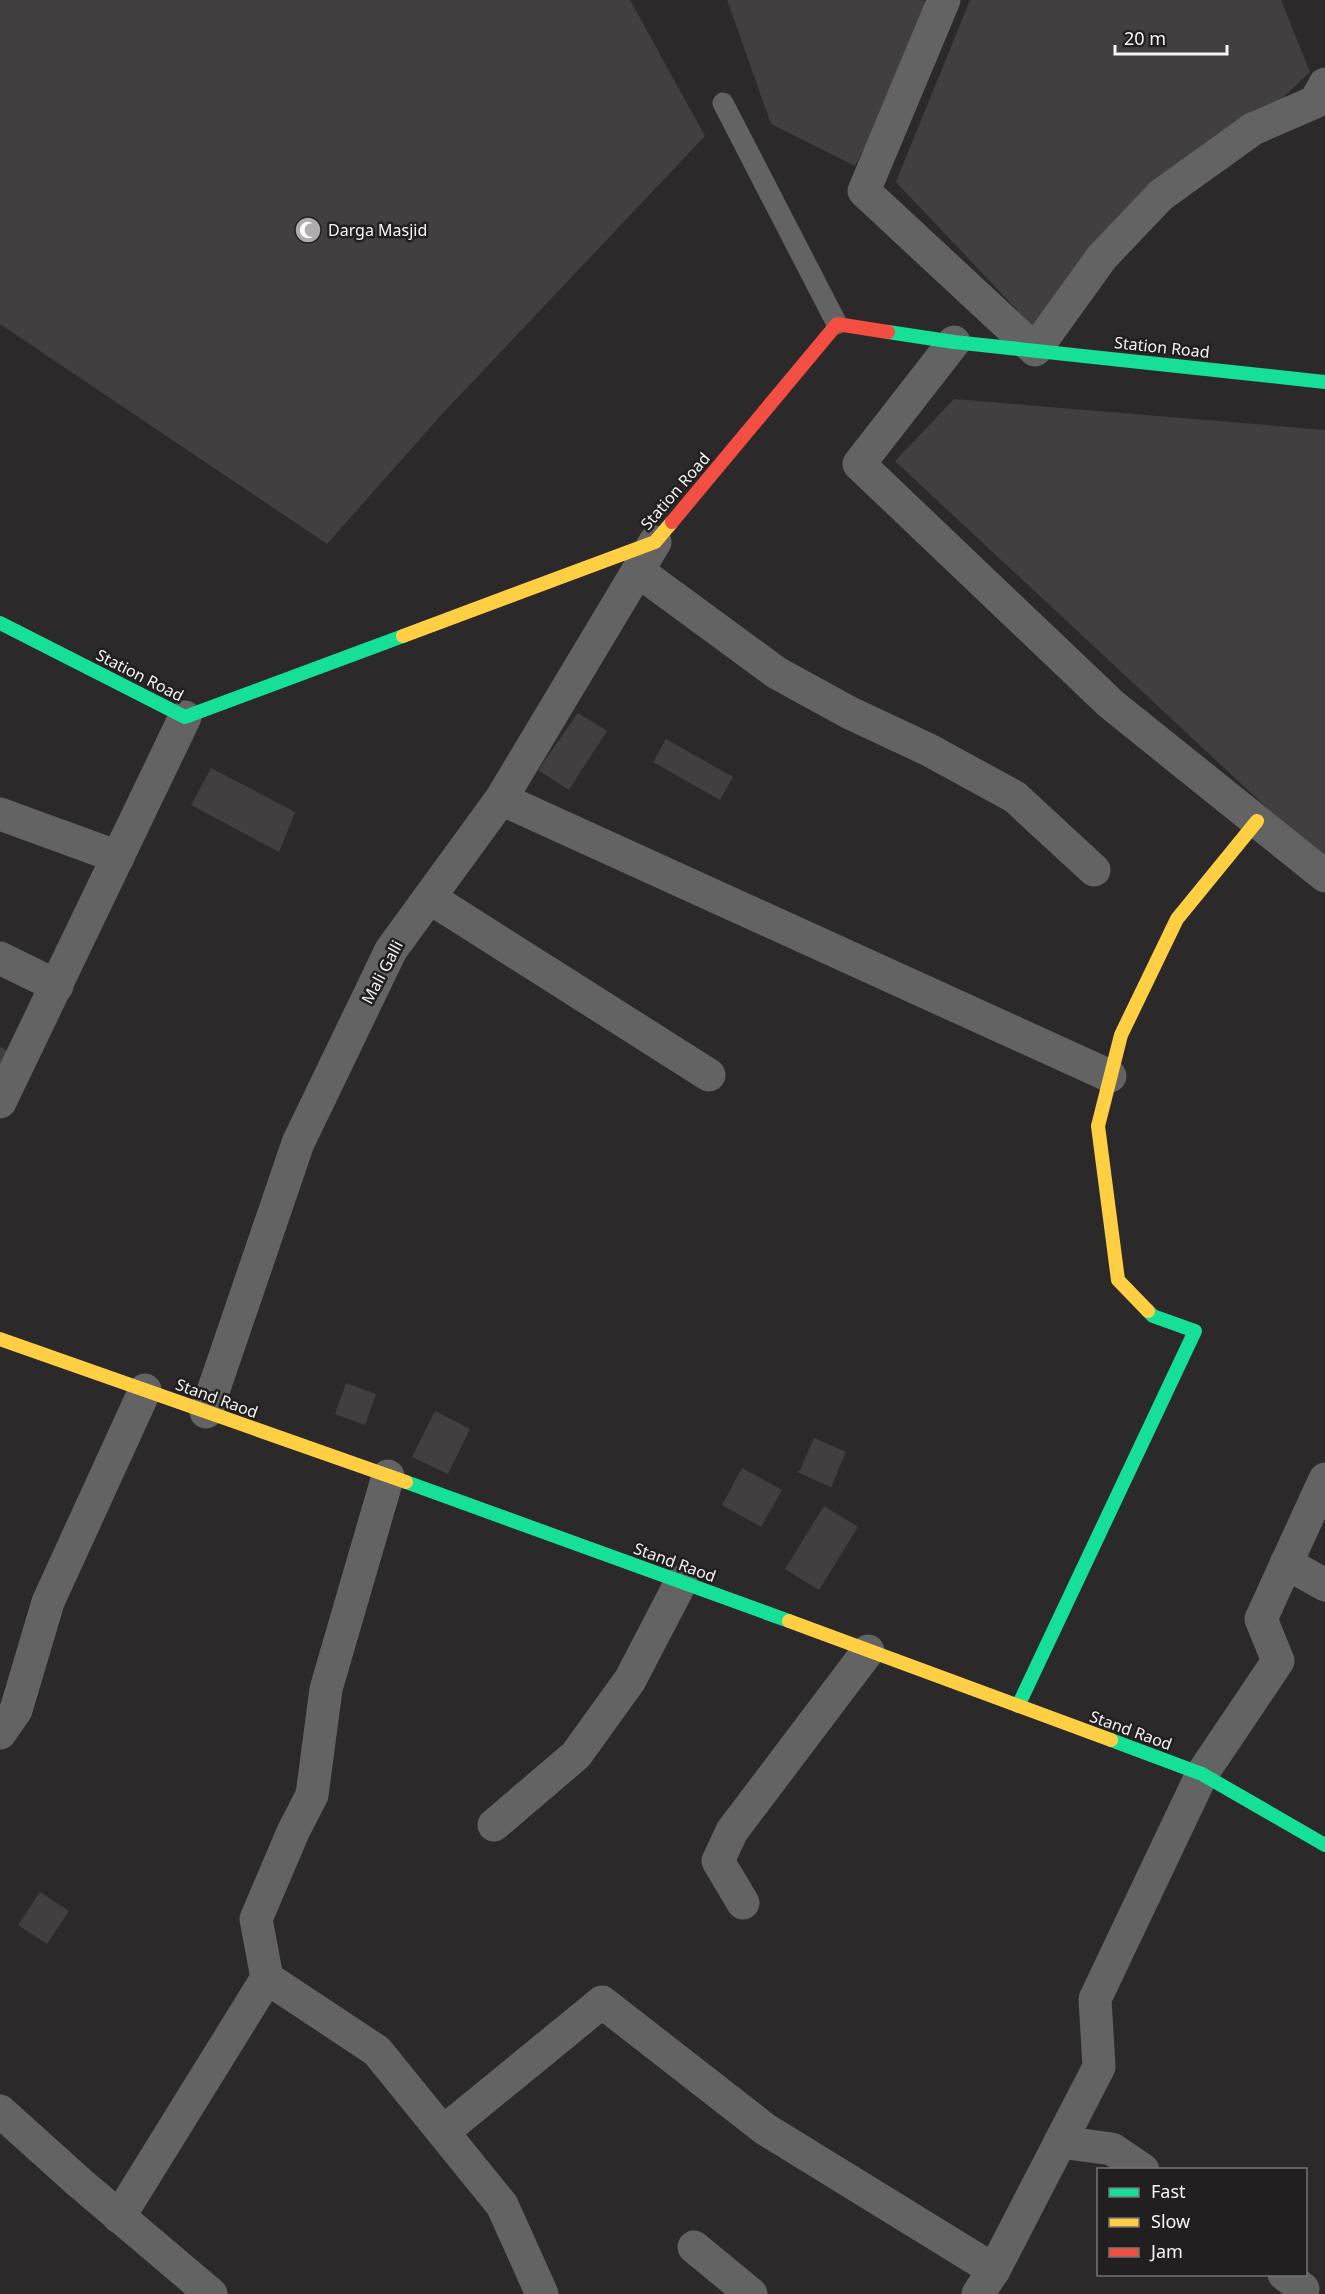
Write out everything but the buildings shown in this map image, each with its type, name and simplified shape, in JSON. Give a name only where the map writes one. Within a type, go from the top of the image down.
[{"type":"street","points":[[937,2],[864,191],[1035,350],[1102,256],[1161,195],[1253,129],[1322,98]]},
{"type":"street","name":"Station Road","points":[[0,623],[185,717],[655,542],[837,324],[954,342],[1325,382]]},
{"type":"street","points":[[954,342],[859,464],[1111,704],[1325,876]]},
{"type":"street","name":"Mali Galli","points":[[206,1412],[298,1143],[391,950],[501,799],[655,542]]},
{"type":"street","points":[[638,571],[777,673],[850,713],[929,750],[1015,797],[1094,870]]},
{"type":"street","points":[[0,1102],[185,717]]},
{"type":"street","points":[[501,799],[1110,1076]]},
{"type":"street","points":[[0,814],[118,857]]},
{"type":"street","points":[[1018,1706],[1196,1331],[1153,1316],[1118,1280],[1098,1126],[1120,1035],[1177,919],[1257,821]]},
{"type":"street","points":[[430,897],[709,1075]]},
{"type":"street","points":[[0,958],[57,986]]},
{"type":"street","name":"Stand Raod","points":[[0,1339],[681,1582],[1202,1774],[1325,1845]]},
{"type":"street","points":[[0,1733],[16,1710],[48,1602],[145,1390]]},
{"type":"street","points":[[119,2217],[267,1978],[256,1919],[293,1832],[312,1795],[326,1689],[388,1476]]},
{"type":"street","points":[[442,2132],[602,2002],[765,2128],[986,2282],[1099,2067],[1095,1999],[1202,1774],[1278,1661],[1261,1619],[1325,1479]]},
{"type":"street","points":[[1286,1563],[1325,1585]]},
{"type":"street","points":[[494,1826],[576,1755],[630,1680],[681,1582]]},
{"type":"street","points":[[743,1903],[718,1861],[732,1831],[868,1651]]},
{"type":"street","points":[[267,1978],[377,2051],[502,2205],[542,2294]]},
{"type":"street","points":[[0,2110],[119,2217],[193,2288]]},
{"type":"street","points":[[1060,2142],[1112,2149],[1141,2168]]},
{"type":"street","points":[[694,2247],[751,2294]]},
{"type":"lane","points":[[723,104],[837,324]]},
{"type":"traffic: fast","points":[[888,332],[954,342],[1325,382]]},
{"type":"traffic: fast","points":[[0,623],[185,717],[403,636]]},
{"type":"traffic: fast","points":[[1018,1706],[1195,1331],[1153,1316],[1148,1311]]},
{"type":"traffic: fast","points":[[406,1482],[789,1621]]},
{"type":"traffic: fast","points":[[1111,1740],[1202,1774],[1325,1845]]},
{"type":"traffic: slow","points":[[403,636],[655,542],[672,522]]},
{"type":"traffic: slow","points":[[1148,1311],[1118,1280],[1098,1126],[1121,1035],[1177,919],[1257,821]]},
{"type":"traffic: slow","points":[[0,1339],[406,1482]]},
{"type":"traffic: slow","points":[[789,1621],[1111,1740]]},
{"type":"traffic: jam","points":[[672,522],[837,324],[888,332]]},
{"type":"place","name":"Darga Masjid","points":[[308,230]]}]
